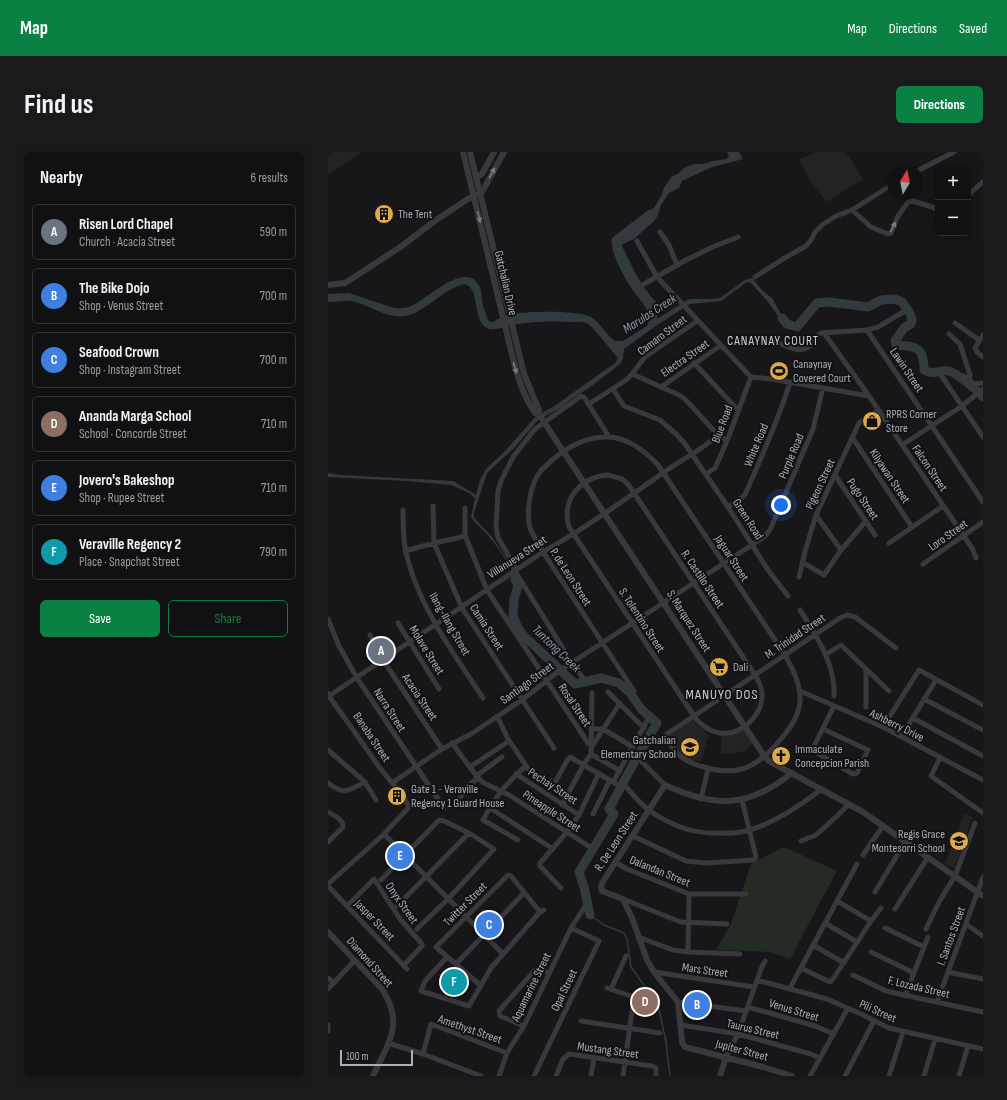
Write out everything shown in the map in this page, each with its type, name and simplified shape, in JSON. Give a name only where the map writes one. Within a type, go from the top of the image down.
[{"type":"street","name":"Gatchalian Drive","points":[[463,152],[477,195],[510,315],[524,374],[541,417]]},
{"type":"street","name":"Gatchalian Drive","points":[[470,152],[477,177],[477,195],[506,333],[517,374],[528,403],[535,413],[541,417]]},
{"type":"street","points":[[477,177],[482,174],[494,152]]},
{"type":"street","points":[[328,286],[345,284],[399,248],[436,220],[477,195],[504,152]]},
{"type":"street","points":[[923,168],[954,152]]},
{"type":"street","points":[[971,192],[983,182]]},
{"type":"street","points":[[756,276],[806,246],[815,232],[822,225],[836,216],[852,210],[887,188]]},
{"type":"street","points":[[852,210],[871,227],[888,234],[891,233],[898,216],[908,202],[913,201],[935,208]]},
{"type":"street","points":[[660,232],[669,245],[677,265]]},
{"type":"street","points":[[644,284],[715,246],[738,238]]},
{"type":"street","points":[[637,241],[657,277],[720,346],[752,377],[869,396]]},
{"type":"street","points":[[770,338],[800,350],[810,346],[818,334],[824,332],[868,330],[903,312]]},
{"type":"street","name":"Camaro Street","points":[[588,404],[632,374],[645,357],[697,321]]},
{"type":"street","points":[[955,323],[979,340]]},
{"type":"street","name":"Lawin Street","points":[[868,330],[983,502]]},
{"type":"street","name":"Falcon Street","points":[[824,332],[972,548],[976,558]]},
{"type":"street","points":[[948,334],[960,344],[970,375],[970,380]]},
{"type":"street","points":[[983,335],[975,346],[975,350],[983,357]]},
{"type":"street","name":"Electra Street","points":[[661,387],[720,346]]},
{"type":"street","points":[[694,363],[738,410]]},
{"type":"street","points":[[632,374],[679,394],[718,435],[727,442]]},
{"type":"street","points":[[941,375],[983,437]]},
{"type":"street","points":[[964,376],[975,384],[983,383]]},
{"type":"street","name":"Blue Road","points":[[706,474],[715,468],[727,442],[738,410],[752,377]]},
{"type":"street","name":"White Road","points":[[728,507],[744,496],[748,488],[777,420],[790,382]]},
{"type":"street","name":"Green Road","points":[[613,388],[624,406],[660,420],[676,434],[706,474],[768,570],[788,596]]},
{"type":"street","name":"Purple Road","points":[[752,544],[764,537],[770,530],[813,429],[823,388]]},
{"type":"street","points":[[902,445],[962,406],[983,390]]},
{"type":"street","points":[[583,678],[514,572],[498,538],[496,527],[498,491],[501,481],[513,457],[535,430],[541,417],[581,396],[584,397],[608,437]]},
{"type":"street","points":[[528,403],[534,400]]},
{"type":"street","name":"Pigeon Street","points":[[799,577],[816,515],[858,423],[878,410]]},
{"type":"street","name":"S. Marquez Street","points":[[541,417],[765,757],[769,761],[863,812],[980,894]]},
{"type":"street","name":"Villanueva Street","points":[[328,696],[462,608],[543,552],[574,534],[635,494],[718,435]]},
{"type":"street","name":"Jaguar Street","points":[[563,451],[580,442],[608,437],[626,441],[644,451],[664,473],[795,675],[800,691],[800,702],[794,721],[789,730],[765,757],[752,765],[738,770],[724,771],[708,769],[693,764],[680,756],[664,736]]},
{"type":"street","name":"Kilyawan Street","points":[[852,437],[912,527]]},
{"type":"street","name":"P. de Leon Street","points":[[563,451],[540,472],[529,496],[530,528],[543,552],[634,691]]},
{"type":"street","name":"Pugo Street","points":[[835,475],[875,535]]},
{"type":"street","name":"R. Castillo Street","points":[[584,483],[600,476],[615,476],[628,484],[755,675],[760,685],[762,698],[757,714],[744,726]]},
{"type":"street","name":"S. Tolentino Street","points":[[584,483],[572,494],[568,507],[567,518],[569,526],[632,624],[693,716],[701,725],[721,734],[734,732],[744,726]]},
{"type":"street","name":"Camia Street","points":[[433,506],[434,542],[462,608],[554,748]]},
{"type":"street","points":[[889,543],[943,506]]},
{"type":"street","name":"Rosal Street","points":[[464,508],[465,535],[488,590],[588,743]]},
{"type":"street","name":"Ilang-Ilang Street","points":[[403,510],[405,551],[409,566],[425,606],[435,625],[483,698]]},
{"type":"street","points":[[816,515],[842,550]]},
{"type":"street","points":[[802,562],[824,575],[866,521]]},
{"type":"street","name":"Loro Street","points":[[924,564],[983,522]]},
{"type":"street","points":[[405,551],[434,542],[458,538],[465,535]]},
{"type":"street","name":"Santiago Street","points":[[392,783],[442,749],[471,734],[522,700],[546,680],[752,544]]},
{"type":"street","points":[[800,610],[816,635],[825,655],[834,684],[834,696]]},
{"type":"street","name":"M. Trinidad Street","points":[[664,736],[840,618],[850,615],[855,617],[896,648]]},
{"type":"street","name":"Narra Street","points":[[328,619],[339,646],[357,678],[444,808]]},
{"type":"street","name":"Molave Street","points":[[398,622],[439,689]]},
{"type":"street","name":"Acacia Street","points":[[370,635],[383,660],[442,749]]},
{"type":"street","points":[[825,655],[841,645],[889,691]]},
{"type":"street","points":[[866,669],[866,707]]},
{"type":"street","points":[[883,728],[919,670],[983,705]]},
{"type":"street","points":[[901,737],[936,680]]},
{"type":"street","name":"Ashberry Drive","points":[[800,691],[883,728],[983,780]]},
{"type":"street","points":[[608,692],[644,728]]},
{"type":"street","points":[[591,752],[592,693]]},
{"type":"street","name":"Banaba Street","points":[[328,696],[334,701],[380,768],[405,798],[409,807],[384,834]]},
{"type":"street","points":[[924,699],[983,730]]},
{"type":"street","points":[[562,805],[603,729],[620,703]]},
{"type":"street","points":[[823,729],[868,750],[857,773],[853,774],[812,750],[834,706]]},
{"type":"street","points":[[497,716],[509,741],[529,770],[568,794]]},
{"type":"street","points":[[913,718],[983,756]]},
{"type":"street","points":[[593,814],[614,782],[647,722]]},
{"type":"street","points":[[591,728],[603,729],[633,747]]},
{"type":"street","points":[[470,767],[509,741]]},
{"type":"street","name":"Pineapple Street","points":[[452,743],[477,777],[484,783],[509,795],[590,847]]},
{"type":"street","points":[[328,750],[365,782],[376,800]]},
{"type":"street","points":[[591,752],[620,771]]},
{"type":"street","points":[[467,805],[459,801],[459,799],[469,785],[502,757]]},
{"type":"street","points":[[553,786],[568,758],[572,757],[614,782]]},
{"type":"street","points":[[940,758],[931,776],[983,813]]},
{"type":"street","points":[[642,762],[665,785],[701,799],[722,801],[742,800],[764,791],[792,773]]},
{"type":"street","points":[[518,840],[483,820],[500,790],[526,766]]},
{"type":"street","points":[[701,799],[708,769]]},
{"type":"street","points":[[561,888],[539,864],[567,832],[579,815],[599,773]]},
{"type":"street","name":"Pechay Street","points":[[516,774],[579,815]]},
{"type":"street","points":[[328,783],[339,790],[345,791],[365,782]]},
{"type":"street","points":[[624,785],[649,811],[666,820],[687,829],[734,833],[749,831],[788,813],[822,789]]},
{"type":"street","name":"R. De Leon Street","points":[[623,899],[602,891],[602,883],[665,785]]},
{"type":"street","points":[[633,836],[686,861],[706,863],[754,860],[756,857],[742,800]]},
{"type":"street","points":[[801,842],[816,835],[849,804]]},
{"type":"street","points":[[490,808],[553,849]]},
{"type":"street","points":[[328,812],[336,816],[343,823],[343,827],[340,832],[328,842]]},
{"type":"street","points":[[381,880],[439,820],[447,822],[469,833],[494,849],[494,851],[448,899],[417,929]]},
{"type":"street","points":[[926,929],[939,902],[955,876],[975,823]]},
{"type":"street","points":[[863,854],[883,826]]},
{"type":"street","points":[[397,906],[469,833]]},
{"type":"street","points":[[328,885],[384,834],[503,954]]},
{"type":"street","points":[[875,892],[905,842]]},
{"type":"street","points":[[895,909],[928,857]]},
{"type":"street","name":"Dalandan Street","points":[[615,862],[627,869],[689,894],[746,894]]},
{"type":"street","points":[[757,980],[790,988],[857,864]]},
{"type":"street","name":"Twitter Street","points":[[447,957],[436,947],[509,875],[524,893]]},
{"type":"street","name":"I. Santos Street","points":[[937,1002],[966,924],[980,894],[983,877]]},
{"type":"street","name":"Onyx Street","points":[[348,906],[374,879],[400,919],[422,945],[406,967]]},
{"type":"street","name":"Jasper Street","points":[[328,885],[406,967]]},
{"type":"street","points":[[456,964],[524,893],[542,911],[491,968],[469,1006],[422,991],[425,981],[447,957],[480,985]]},
{"type":"street","points":[[688,952],[689,894]]},
{"type":"street","points":[[623,899],[681,922],[726,924]]},
{"type":"street","points":[[623,899],[632,918],[647,960],[654,972],[678,1002],[681,1025]]},
{"type":"street","points":[[837,901],[871,921]]},
{"type":"street","name":"Aquamarine Street","points":[[499,1076],[507,1053],[524,1026],[571,928],[584,908]]},
{"type":"street","points":[[801,968],[830,982],[881,908]]},
{"type":"street","points":[[825,923],[857,942]]},
{"type":"street","points":[[966,924],[983,936]]},
{"type":"street","name":"Opal Street","points":[[534,1076],[599,941],[571,928]]},
{"type":"street","points":[[885,928],[924,947]]},
{"type":"street","name":"Diamond Street","points":[[328,932],[382,989],[387,997],[394,1019],[394,1027],[388,1043],[372,1076]]},
{"type":"street","points":[[638,937],[673,950],[740,954]]},
{"type":"street","points":[[905,996],[928,937]]},
{"type":"street","points":[[813,945],[844,963]]},
{"type":"street","points":[[871,952],[914,973]]},
{"type":"street","points":[[623,1076],[634,997],[609,988],[626,956]]},
{"type":"street","points":[[328,989],[355,960]]},
{"type":"street","points":[[720,1076],[726,1057],[738,1034],[754,987],[765,961]]},
{"type":"street","points":[[524,1026],[500,1016],[498,1011],[534,970],[540,969],[549,973]]},
{"type":"street","name":"Mars Street","points":[[654,972],[754,987]]},
{"type":"street","points":[[948,972],[983,979]]},
{"type":"street","name":"F. Lozada Street","points":[[853,975],[886,991],[983,1012]]},
{"type":"street","points":[[328,978],[334,983]]},
{"type":"street","name":"Pili Street","points":[[790,988],[827,999],[889,1028],[983,1050]]},
{"type":"street","name":"Venus Street","points":[[678,1002],[747,1009],[815,1026],[834,1034]]},
{"type":"street","points":[[810,1076],[848,1008]]},
{"type":"street","points":[[582,1021],[660,1033]]},
{"type":"street","points":[[845,1076],[874,1021]]},
{"type":"street","name":"Amethyst Street","points":[[423,1054],[431,1024],[507,1053]]},
{"type":"street","points":[[328,1025],[328,1031]]},
{"type":"street","name":"Taurus Street","points":[[681,1025],[738,1034],[811,1054],[820,1058]]},
{"type":"street","name":"Jupiter Street","points":[[681,1025],[682,1042],[685,1047],[792,1076]]},
{"type":"street","points":[[889,1076],[903,1032]]},
{"type":"street","points":[[924,1076],[935,1039]]},
{"type":"street","points":[[388,1043],[423,1054],[481,1076]]},
{"type":"street","points":[[959,1076],[968,1046]]},
{"type":"street","name":"Mustang Street","points":[[556,1076],[563,1059],[569,1054],[652,1066],[656,1068],[656,1076]]},
{"type":"street","points":[[591,1076],[594,1058]]},
{"type":"street","points":[[464,1076],[466,1070]]},
{"type":"shaded area","points":[[328,152],[362,152],[328,175]]},
{"type":"shaded area","points":[[818,152],[846,152],[863,179],[826,202],[810,181],[799,159]]},
{"type":"shaded area","name":"Gatchalian Elementary School","points":[[691,719],[709,735],[701,761],[690,760],[681,756],[667,738]]},
{"type":"shaded area","points":[[743,729],[753,744],[745,751],[729,754],[720,753],[722,736],[734,734]]},
{"type":"shaded area","name":"Regis Grace Montesorri School","points":[[964,814],[973,817],[954,868],[945,864]]},
{"type":"shaded area","points":[[784,847],[837,871],[790,959],[770,952],[716,950],[731,924],[751,864]]},
{"type":"shaded area","points":[[636,997],[652,999],[657,1005],[657,1010],[635,1007]]},
{"type":"water","points":[[727,152],[739,152],[743,159],[712,167],[682,181],[679,188],[669,193],[661,205],[658,215],[654,221],[634,239],[623,244],[622,246],[640,281],[658,304],[666,310],[657,314],[657,319],[689,299],[720,298],[745,280],[752,278],[763,291],[772,298],[784,319],[792,325],[790,327],[781,320],[768,302],[751,283],[747,282],[721,301],[690,304],[660,323],[624,349],[623,359],[620,364],[562,407],[538,420],[515,447],[487,473],[474,513],[475,519],[492,537],[506,558],[510,560],[514,568],[512,570],[494,542],[471,517],[475,498],[469,493],[451,485],[408,481],[328,477],[328,473],[340,475],[453,481],[476,495],[480,480],[486,469],[506,450],[536,416],[553,407],[615,363],[618,358],[595,330],[584,322],[535,322],[489,329],[483,325],[480,319],[473,292],[464,284],[449,291],[413,314],[405,316],[385,314],[352,301],[328,302],[328,294],[349,293],[394,308],[402,308],[415,304],[450,282],[459,278],[468,277],[476,281],[481,290],[483,308],[490,322],[520,313],[575,313],[591,317],[615,341],[623,341],[647,326],[649,317],[646,307],[631,287],[619,266],[613,250],[612,238],[647,211],[654,208],[672,176],[678,174],[684,168],[694,164],[702,164],[726,159],[729,156]]},
{"type":"waterway","name":"Marulas Creek","points":[[782,318],[787,324],[797,327],[817,303],[829,302],[868,307],[881,300],[895,299],[902,302],[910,313],[912,320],[911,324],[904,328],[895,341],[896,345],[909,346],[918,349],[923,356],[924,370],[928,372],[949,371],[967,382],[983,397]]},
{"type":"waterway","name":"Tuntong Creek","points":[[514,573],[515,579]]},
{"type":"waterway","name":"Tuntong Creek","points":[[515,579],[518,586],[514,599],[513,616],[518,628],[524,636],[575,684],[601,678],[619,683],[630,693],[642,710],[657,723],[609,809],[614,814],[579,872],[590,915]]},
{"type":"waterway","name":"Tuntong Creek","points":[[590,915],[604,925],[624,933],[627,939],[631,967],[658,1005],[666,1042],[670,1076]]},
{"type":"place","name":"The Tent","points":[[384,214]]},
{"type":"place","name":"Canaynay Covered Court","points":[[779,371]]},
{"type":"place","name":"RPRS Corner Store","points":[[872,421]]},
{"type":"place","name":"Risen Lord Chapel","points":[[381,651]]},
{"type":"place","name":"Dali","points":[[719,667]]},
{"type":"place","name":"Gatchalian Elementary School","points":[[690,747]]},
{"type":"place","name":"Immaculate Concepcion Parish","points":[[781,756]]},
{"type":"place","name":"Gate 1 - Veraville Regency 1 Guard House","points":[[397,796]]},
{"type":"place","name":"Regis Grace Montesorri School","points":[[959,841]]},
{"type":"place","name":"Jovero's Bakeshop","points":[[400,856]]},
{"type":"place","name":"Seafood Crown","points":[[489,925]]},
{"type":"place","name":"Veraville Regency 2","points":[[454,982]]},
{"type":"place","name":"Ananda Marga School","points":[[645,1002]]},
{"type":"place","name":"The Bike Dojo","points":[[697,1005]]},
{"type":"district","name":"CANAYNAY COURT","points":[[773,340]]},
{"type":"district","name":"MANUYO DOS","points":[[722,694]]}]
